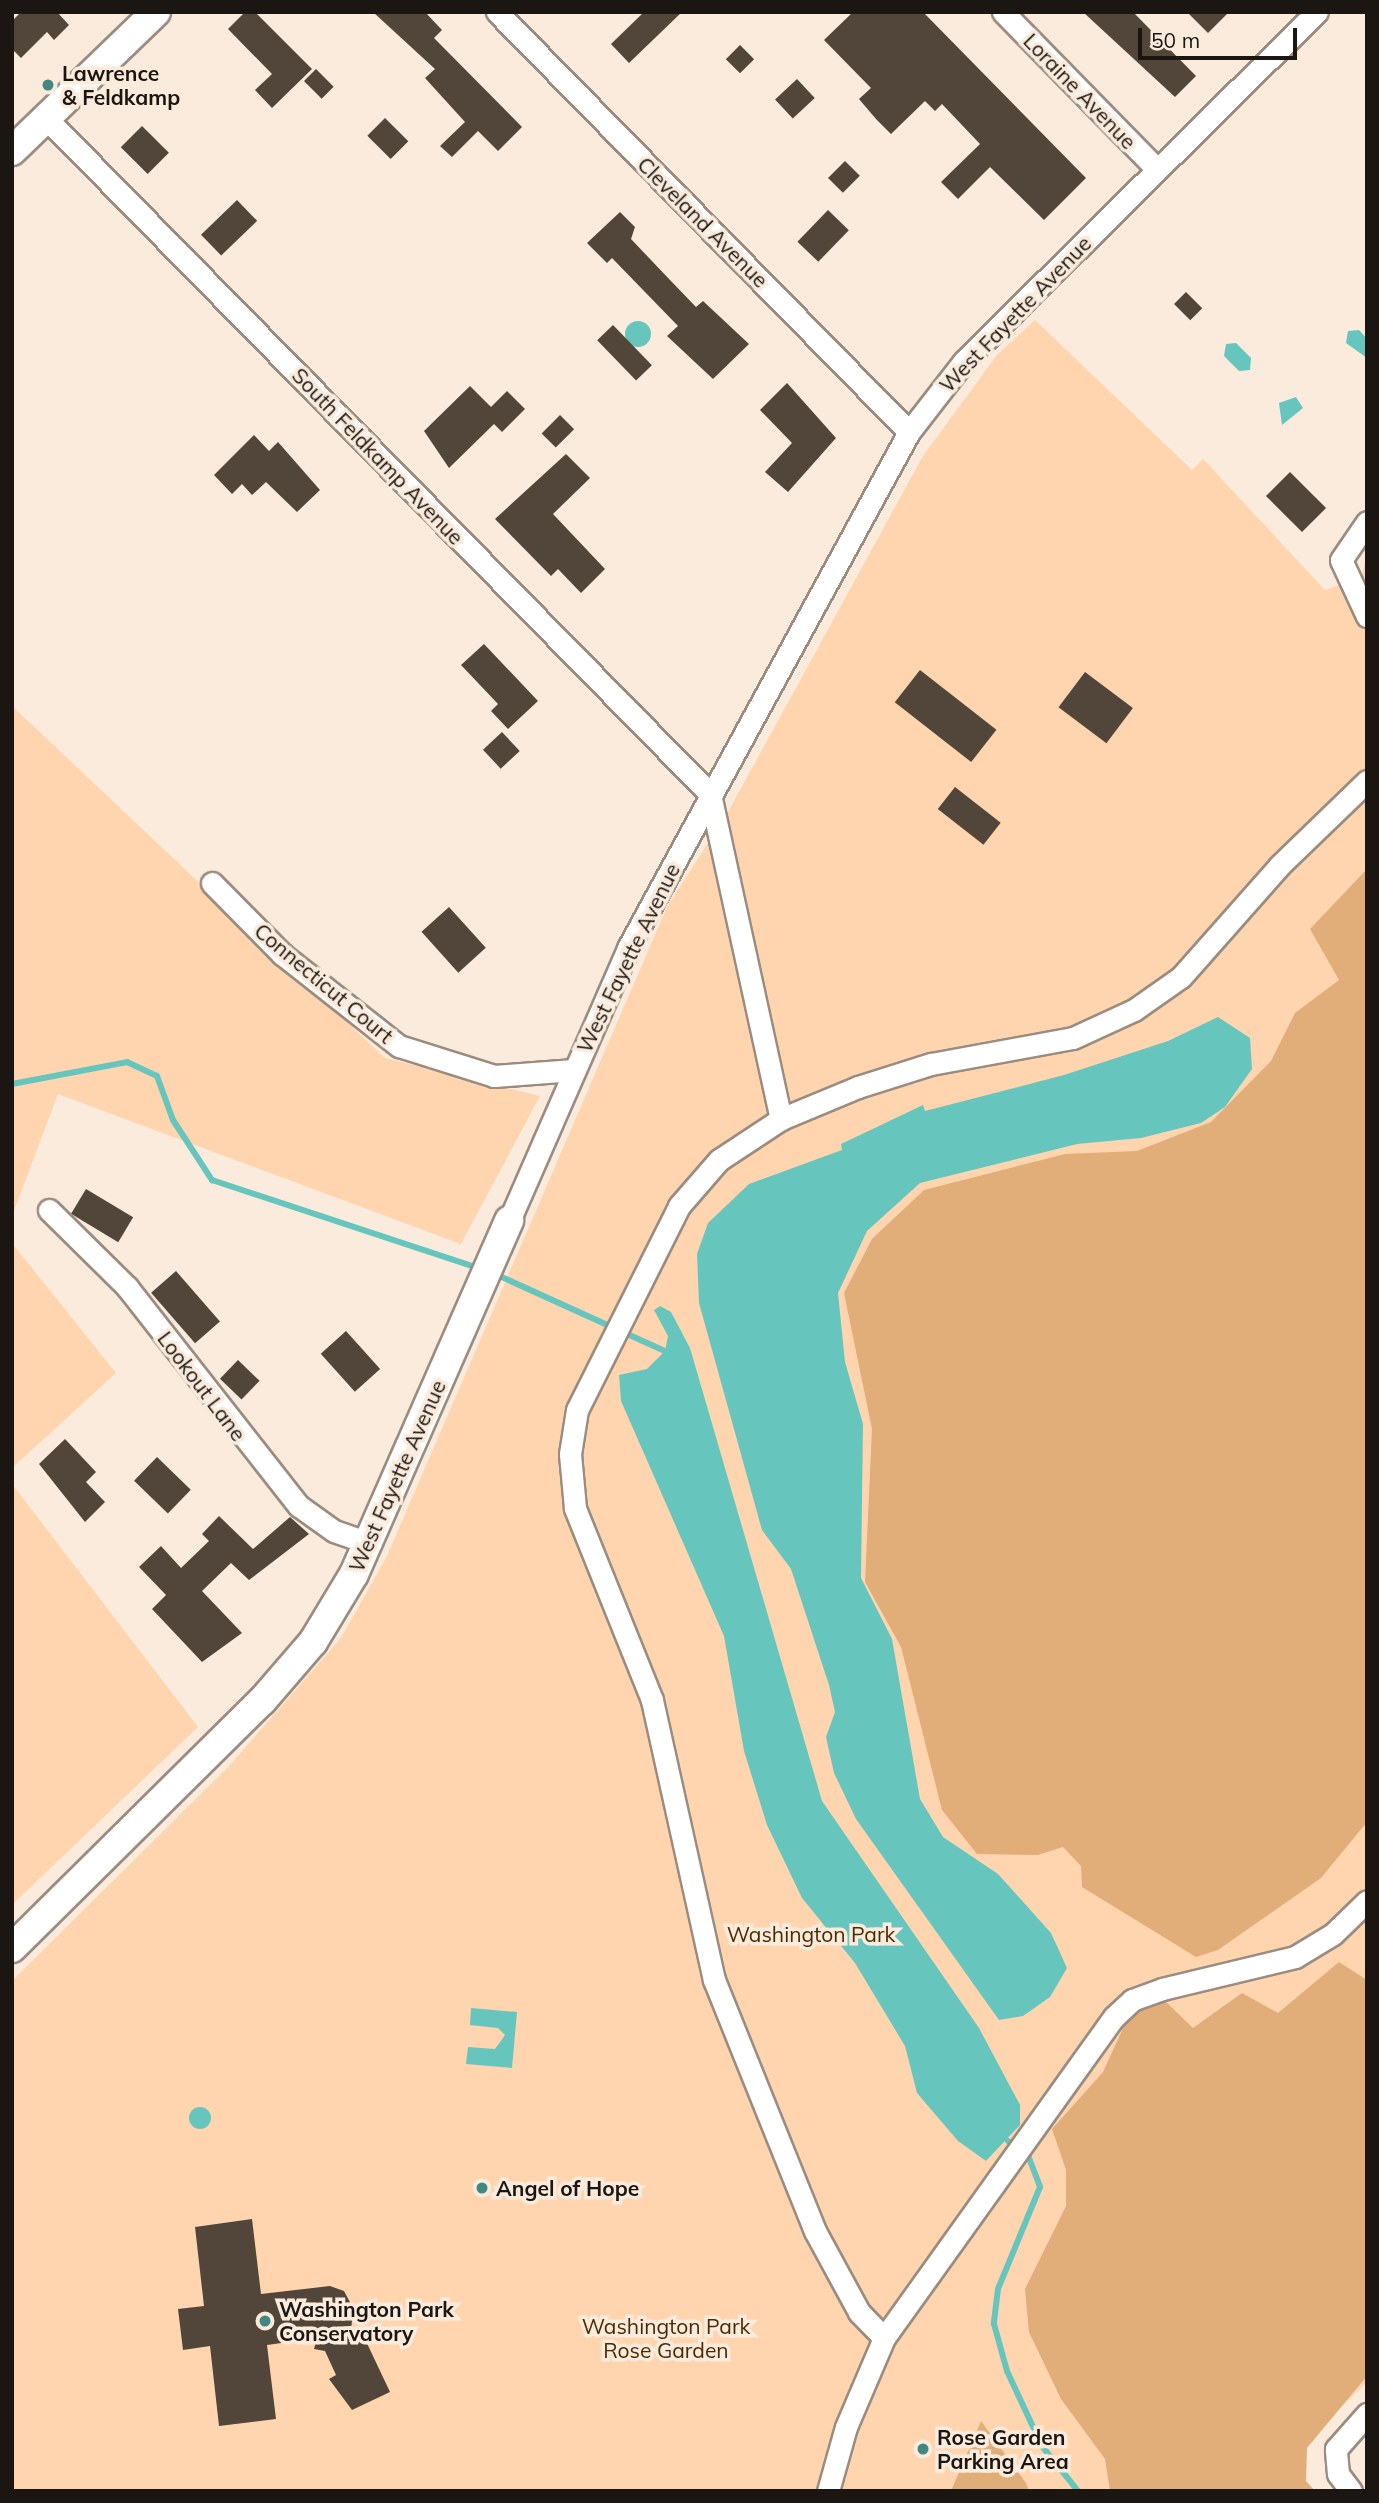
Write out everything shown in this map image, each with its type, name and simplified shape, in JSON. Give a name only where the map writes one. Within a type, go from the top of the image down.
[{"type":"street","points":[[12,151],[156,12]]},
{"type":"street","name":"Cleveland Avenue","points":[[497,12],[909,432]]},
{"type":"street","name":"Loraine Avenue","points":[[1003,12],[1157,169]]},
{"type":"street","name":"West Fayette Avenue","points":[[12,1948],[262,1701],[326,1623],[368,1543],[628,948],[909,432],[964,361],[1317,12]]},
{"type":"street","name":"South Feldkamp Avenue","points":[[46,118],[710,794]]},
{"type":"street","points":[[1367,522],[1341,560],[1367,616]]},
{"type":"street","points":[[884,2338],[830,2261],[732,2032],[714,1980],[652,1700],[575,1508],[571,1434],[609,1342],[689,1191],[719,1160],[780,1119],[904,1070],[1073,1038],[1134,1010],[1181,976],[1367,781]]},
{"type":"street","points":[[710,794],[780,1119]]},
{"type":"street","name":"Connecticut Court","points":[[212,883],[282,954],[399,1046],[494,1076],[574,1070]]},
{"type":"street","name":"Lookout Lane","points":[[49,1210],[127,1287],[299,1506],[334,1531],[368,1543]]},
{"type":"street","points":[[828,2491],[846,2427],[884,2338],[1032,2131],[1132,2000],[1295,1957],[1333,1934],[1367,1901]]},
{"type":"street","points":[[1351,2491],[1334,2462],[1344,2438],[1367,2414]]},
{"type":"green space","name":"Washington Park","points":[[1035,320],[1192,470],[1203,459],[1325,590],[1362,577],[1367,550],[1367,2382],[1306,2442],[1297,2471],[1312,2491],[12,2491],[12,1981],[229,1766],[341,1638],[387,1556],[667,907],[728,812],[923,456],[997,355]]},
{"type":"green space","points":[[12,706],[385,1058],[540,1096],[461,1244],[58,1094],[12,1216]]},
{"type":"green space","points":[[12,1243],[116,1373],[12,1468]]},
{"type":"green space","points":[[12,1484],[198,1727],[12,1905]]},
{"type":"shaded area","points":[[1367,869],[1367,1822],[1321,1878],[1218,1950],[1196,1957],[1082,1887],[1081,1866],[1063,1847],[1038,1855],[977,1854],[942,1810],[901,1647],[865,1582],[872,1429],[844,1293],[872,1239],[924,1190],[1065,1154],[1137,1151],[1211,1122],[1271,1061],[1295,1013],[1339,980],[1310,929]]},
{"type":"shaded area","points":[[1339,1962],[1367,1980],[1367,2376],[1307,2448],[1306,2481],[1315,2491],[1110,2491],[1105,2459],[1061,2399],[1029,2332],[1025,2289],[1066,2206],[1066,2170],[1052,2129],[1103,2072],[1131,2011],[1163,1999],[1193,2028],[1242,1993],[1278,2013]]},
{"type":"shaded area","points":[[981,2421],[1026,2483],[1029,2491],[951,2491]]},
{"type":"water","points":[[638,321],[647,325],[651,334],[647,343],[638,347],[629,343],[625,334],[629,325]]},
{"type":"water","points":[[1359,330],[1367,339],[1367,358],[1346,343],[1348,331]]},
{"type":"water","points":[[1236,343],[1251,358],[1250,370],[1239,371],[1224,356],[1226,344]]},
{"type":"water","points":[[1296,397],[1303,408],[1282,425],[1279,403]]},
{"type":"water","points":[[1218,1017],[1250,1038],[1252,1069],[1225,1107],[1201,1123],[1141,1138],[1077,1144],[920,1183],[867,1231],[838,1293],[845,1362],[863,1424],[861,1578],[892,1639],[920,1799],[943,1837],[998,1874],[1051,1933],[1067,1968],[1050,1997],[1023,2016],[999,2020],[856,1819],[834,1773],[826,1737],[835,1712],[829,1685],[791,1569],[762,1530],[699,1303],[697,1254],[708,1223],[749,1184],[842,1150],[841,1144],[923,1105],[925,1111],[1064,1075],[1168,1041]]},
{"type":"water","points":[[660,1306],[671,1312],[690,1348],[822,1801],[979,2028],[1020,2105],[1020,2125],[986,2161],[958,2141],[917,2093],[905,2046],[855,1963],[802,1898],[767,1825],[744,1751],[724,1636],[621,1401],[619,1375],[647,1369],[665,1351],[668,1336],[654,1310]]},
{"type":"water","points":[[471,2008],[517,2012],[512,2068],[466,2064],[468,2047],[495,2049],[505,2035],[498,2028],[470,2025]]},
{"type":"water","points":[[200,2107],[208,2110],[211,2118],[208,2126],[200,2129],[192,2126],[189,2118],[192,2110]]},
{"type":"building","points":[[21,12],[57,12],[69,25],[54,40],[47,32],[21,58],[12,49],[12,21]]},
{"type":"building","points":[[245,12],[255,12],[312,69],[272,108],[255,90],[272,74],[228,29]]},
{"type":"building","points":[[373,12],[425,12],[442,30],[434,38],[522,127],[498,151],[478,131],[452,157],[440,146],[465,122],[425,78],[435,69]]},
{"type":"building","points":[[644,12],[682,12],[629,63],[611,44]]},
{"type":"building","points":[[853,12],[923,12],[1086,178],[1044,220],[990,167],[958,199],[941,182],[980,144],[942,104],[935,111],[925,101],[891,134],[876,119],[859,99],[871,88],[824,40]]},
{"type":"building","points":[[1083,12],[1133,12],[1196,76],[1175,97]]},
{"type":"building","points":[[1187,12],[1229,12],[1208,33]]},
{"type":"building","points":[[740,45],[754,59],[740,73],[726,59]]},
{"type":"building","points":[[316,69],[334,87],[322,99],[304,81]]},
{"type":"building","points":[[797,79],[815,98],[793,118],[775,99]]},
{"type":"building","points":[[385,118],[408,141],[391,159],[367,136]]},
{"type":"building","points":[[142,126],[169,153],[148,174],[121,147]]},
{"type":"building","points":[[845,161],[860,176],[843,193],[828,178]]},
{"type":"building","points":[[237,200],[257,221],[221,256],[201,235]]},
{"type":"building","points":[[828,210],[849,230],[818,262],[797,242]]},
{"type":"building","points":[[620,212],[635,227],[631,239],[696,307],[703,301],[749,344],[713,379],[667,336],[678,326],[612,258],[607,263],[587,243]]},
{"type":"building","points":[[1186,292],[1202,308],[1190,320],[1174,304]]},
{"type":"building","points":[[613,325],[652,365],[636,381],[597,340]]},
{"type":"building","points":[[787,383],[836,438],[788,492],[765,472],[792,443],[760,410]]},
{"type":"building","points":[[470,386],[491,407],[507,391],[525,409],[502,432],[494,424],[449,468],[424,431]]},
{"type":"building","points":[[560,415],[574,429],[556,448],[542,433]]},
{"type":"building","points":[[254,435],[269,451],[278,442],[320,490],[297,512],[266,482],[252,495],[242,484],[232,494],[214,475]]},
{"type":"building","points":[[566,454],[590,478],[553,514],[605,569],[581,593],[558,569],[551,576],[495,519]]},
{"type":"building","points":[[1290,472],[1326,508],[1302,532],[1266,496]]},
{"type":"building","points":[[484,644],[538,701],[508,729],[491,711],[498,704],[461,665]]},
{"type":"building","points":[[920,670],[996,730],[971,762],[895,702]]},
{"type":"building","points":[[1085,672],[1133,708],[1106,743],[1059,707]]},
{"type":"building","points":[[502,732],[520,751],[501,769],[483,750]]},
{"type":"building","points":[[955,787],[1001,823],[983,845],[938,809]]},
{"type":"building","points":[[449,907],[486,948],[458,973],[422,932]]},
{"type":"building","points":[[86,1189],[133,1217],[118,1242],[71,1214]]},
{"type":"building","points":[[176,1271],[220,1322],[195,1343],[151,1293]]},
{"type":"building","points":[[346,1331],[380,1369],[355,1392],[321,1354]]},
{"type":"building","points":[[238,1360],[260,1381],[242,1400],[220,1379]]},
{"type":"building","points":[[65,1439],[96,1472],[86,1482],[105,1502],[85,1522],[39,1464]]},
{"type":"building","points":[[157,1457],[191,1490],[168,1513],[134,1481]]},
{"type":"building","points":[[219,1516],[253,1549],[290,1517],[309,1534],[249,1580],[231,1563],[202,1591],[242,1633],[202,1662],[152,1609],[166,1595],[139,1567],[161,1546],[181,1568],[209,1541],[202,1534]]},
{"type":"building","name":"Washington Park Conservatory","points":[[252,2219],[261,2294],[330,2286],[344,2291],[353,2308],[350,2344],[364,2337],[390,2392],[352,2410],[329,2379],[336,2375],[325,2351],[314,2349],[317,2338],[267,2345],[276,2419],[219,2426],[210,2346],[183,2350],[178,2309],[204,2306],[195,2227]]},
{"type":"waterway","points":[[12,1084],[127,1062],[157,1076],[173,1120],[212,1180],[481,1269]]},
{"type":"waterway","points":[[495,1274],[665,1351]]},
{"type":"waterway","points":[[1008,2141],[1029,2158],[1040,2187],[998,2289],[994,2324],[1007,2371],[1042,2446],[1078,2491]]},
{"type":"place","name":"Lawrence & Feldkamp","points":[[48,85]]},
{"type":"place","name":"Angel of Hope","points":[[482,2188]]},
{"type":"place","name":"Washington Park Conservatory","points":[[265,2321]]},
{"type":"place","name":"Rose Garden Parking Area","points":[[923,2449]]},
{"type":"park label","name":"Washington Park Rose Garden","points":[[666,2338]]}]
